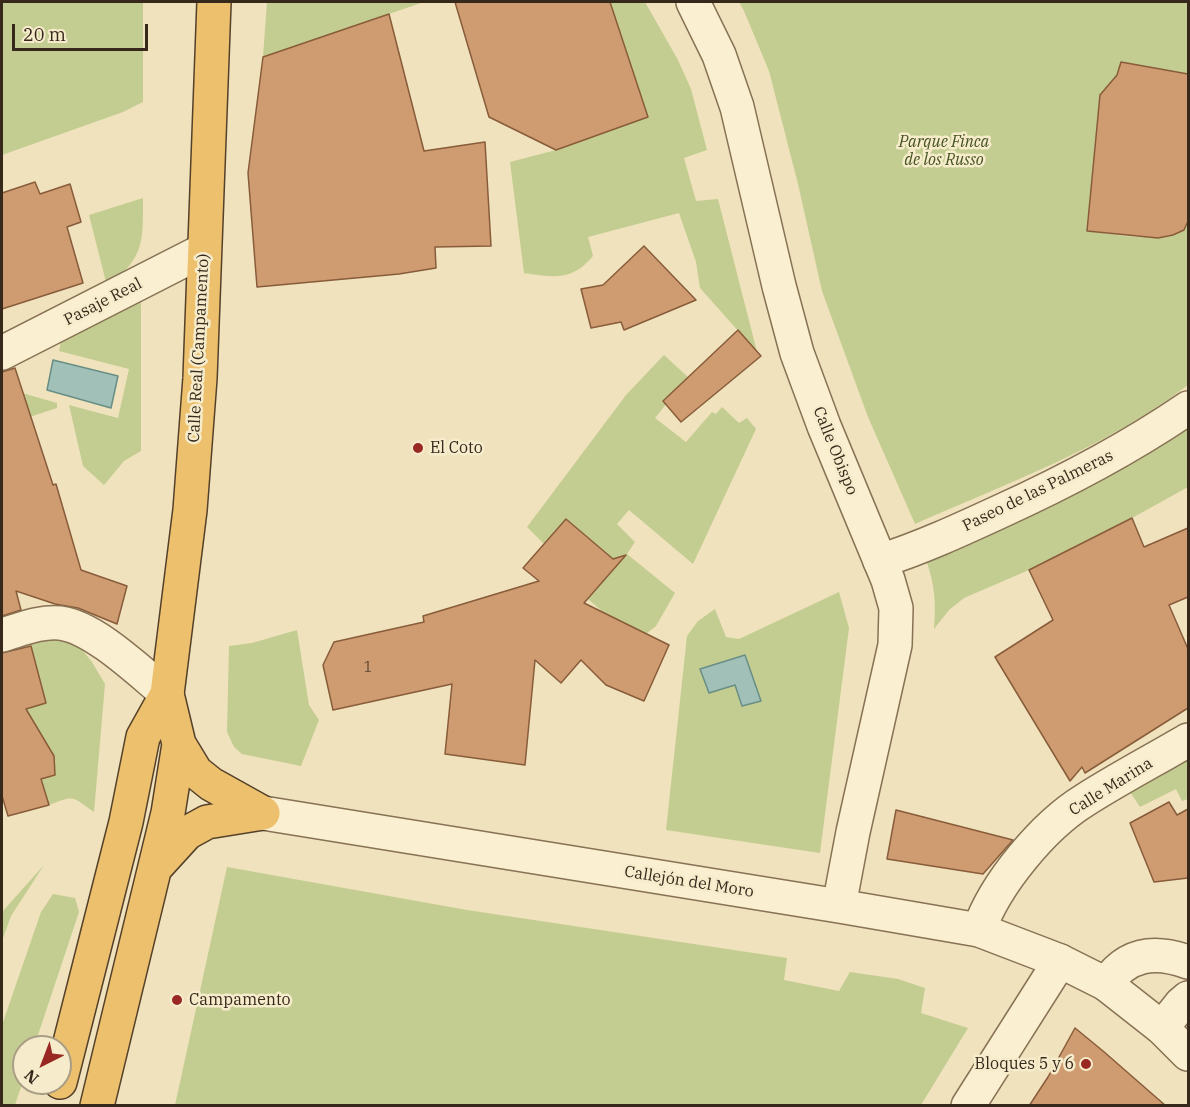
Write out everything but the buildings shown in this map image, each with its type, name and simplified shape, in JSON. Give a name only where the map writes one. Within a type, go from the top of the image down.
[{"type":"highway","name":"Calle Real (Campamento)","points":[[167,694],[190,510],[200,378],[214,2]]},
{"type":"highway","points":[[167,694],[178,744],[196,772],[263,813]]},
{"type":"highway","points":[[72,1036],[126,822],[143,737],[167,694]]},
{"type":"highway","points":[[97,1106],[168,813],[178,744]]},
{"type":"highway","points":[[155,868],[187,833],[207,822],[263,813]]},
{"type":"street","name":"Calle Obispo","points":[[693,2],[719,55],[737,107],[797,354],[824,426],[888,580],[896,608],[895,645],[853,832],[839,906]]},
{"type":"street","name":"Pasaje Real","points":[[2,353],[204,250]]},
{"type":"street","name":"Paseo de las Palmeras","points":[[880,561],[912,551],[1063,482],[1145,437],[1188,408]]},
{"type":"street","points":[[2,635],[40,624],[59,623],[77,627],[94,636],[167,694]]},
{"type":"street","name":"Calle Marina","points":[[979,930],[996,892],[1059,820],[1083,801],[1188,740]]},
{"type":"street","name":"Callejón del Moro","points":[[263,813],[979,930],[1060,961],[1106,984],[1162,1028],[1188,1054]]},
{"type":"street","points":[[1106,984],[1115,970],[1129,961],[1148,955],[1165,955],[1188,962]]},
{"type":"street","points":[[968,1106],[1060,961]]},
{"type":"street","points":[[1162,1028],[1188,998]]},
{"type":"green space","points":[[2,2],[143,2],[143,102],[123,112],[2,155]]},
{"type":"green space","points":[[267,2],[424,2],[263,57]]},
{"type":"green space","points":[[610,2],[645,2],[678,60],[691,89],[707,150],[684,158],[696,201],[718,199],[757,352],[700,288],[696,262],[679,213],[588,237],[593,256],[569,274],[553,276],[524,273],[510,162],[556,150],[648,117]]},
{"type":"green space","name":"Parque Finca de los Russo","points":[[739,2],[1188,2],[1188,74],[1122,62],[1117,75],[1100,95],[1087,230],[1138,237],[1166,236],[1177,234],[1184,229],[1188,221],[1188,385],[1157,407],[1091,445],[915,524],[868,417],[822,291],[769,71]]},
{"type":"green space","points":[[143,198],[143,226],[139,248],[129,266],[107,286],[89,215]]},
{"type":"green space","points":[[141,295],[141,451],[124,461],[104,485],[83,466],[69,405],[118,418],[129,369],[59,351],[62,337]]},
{"type":"green space","points":[[664,355],[688,377],[655,418],[686,442],[712,412],[716,414],[722,407],[739,423],[747,418],[756,429],[693,564],[629,510],[617,524],[635,542],[627,554],[675,593],[656,626],[646,634],[641,645],[588,599],[618,564],[567,519],[544,544],[527,527],[626,395]]},
{"type":"green space","points":[[5,388],[57,403],[57,408],[2,426],[2,390]]},
{"type":"green space","points":[[1188,424],[1188,487],[1029,570],[964,598],[949,610],[934,629],[934,594],[926,560]]},
{"type":"green space","points":[[839,592],[849,628],[820,853],[666,830],[687,636],[698,621],[715,609],[726,637],[739,639]]},
{"type":"green space","points":[[297,630],[309,705],[319,720],[301,766],[242,754],[234,747],[227,732],[229,646],[252,643]]},
{"type":"green space","points":[[46,632],[79,646],[105,684],[94,812],[82,803],[69,798],[49,805],[41,779],[55,775],[54,756],[42,736],[15,712],[46,703],[29,638]]},
{"type":"green space","points":[[1188,755],[1188,799],[1182,801],[1176,789],[1140,807],[1130,792]]},
{"type":"green space","points":[[44,865],[11,916],[2,941],[2,912]]},
{"type":"green space","points":[[227,867],[467,910],[787,958],[784,980],[839,991],[850,972],[898,979],[925,988],[921,1013],[968,1028],[921,1105],[175,1105]]},
{"type":"green space","points":[[53,894],[75,898],[79,912],[38,1035],[12,1035],[12,1095],[18,1095],[15,1105],[2,1105],[2,1025],[41,912]]},
{"type":"water","points":[[53,360],[118,376],[111,408],[47,390]]},
{"type":"water","points":[[745,655],[761,701],[742,706],[735,685],[709,693],[700,669]]},
{"type":"place","name":"El Coto","points":[[418,448]]},
{"type":"place","name":"Campamento","points":[[177,1000]]},
{"type":"place","name":"Bloques 5 y 6","points":[[1086,1064]]}]
